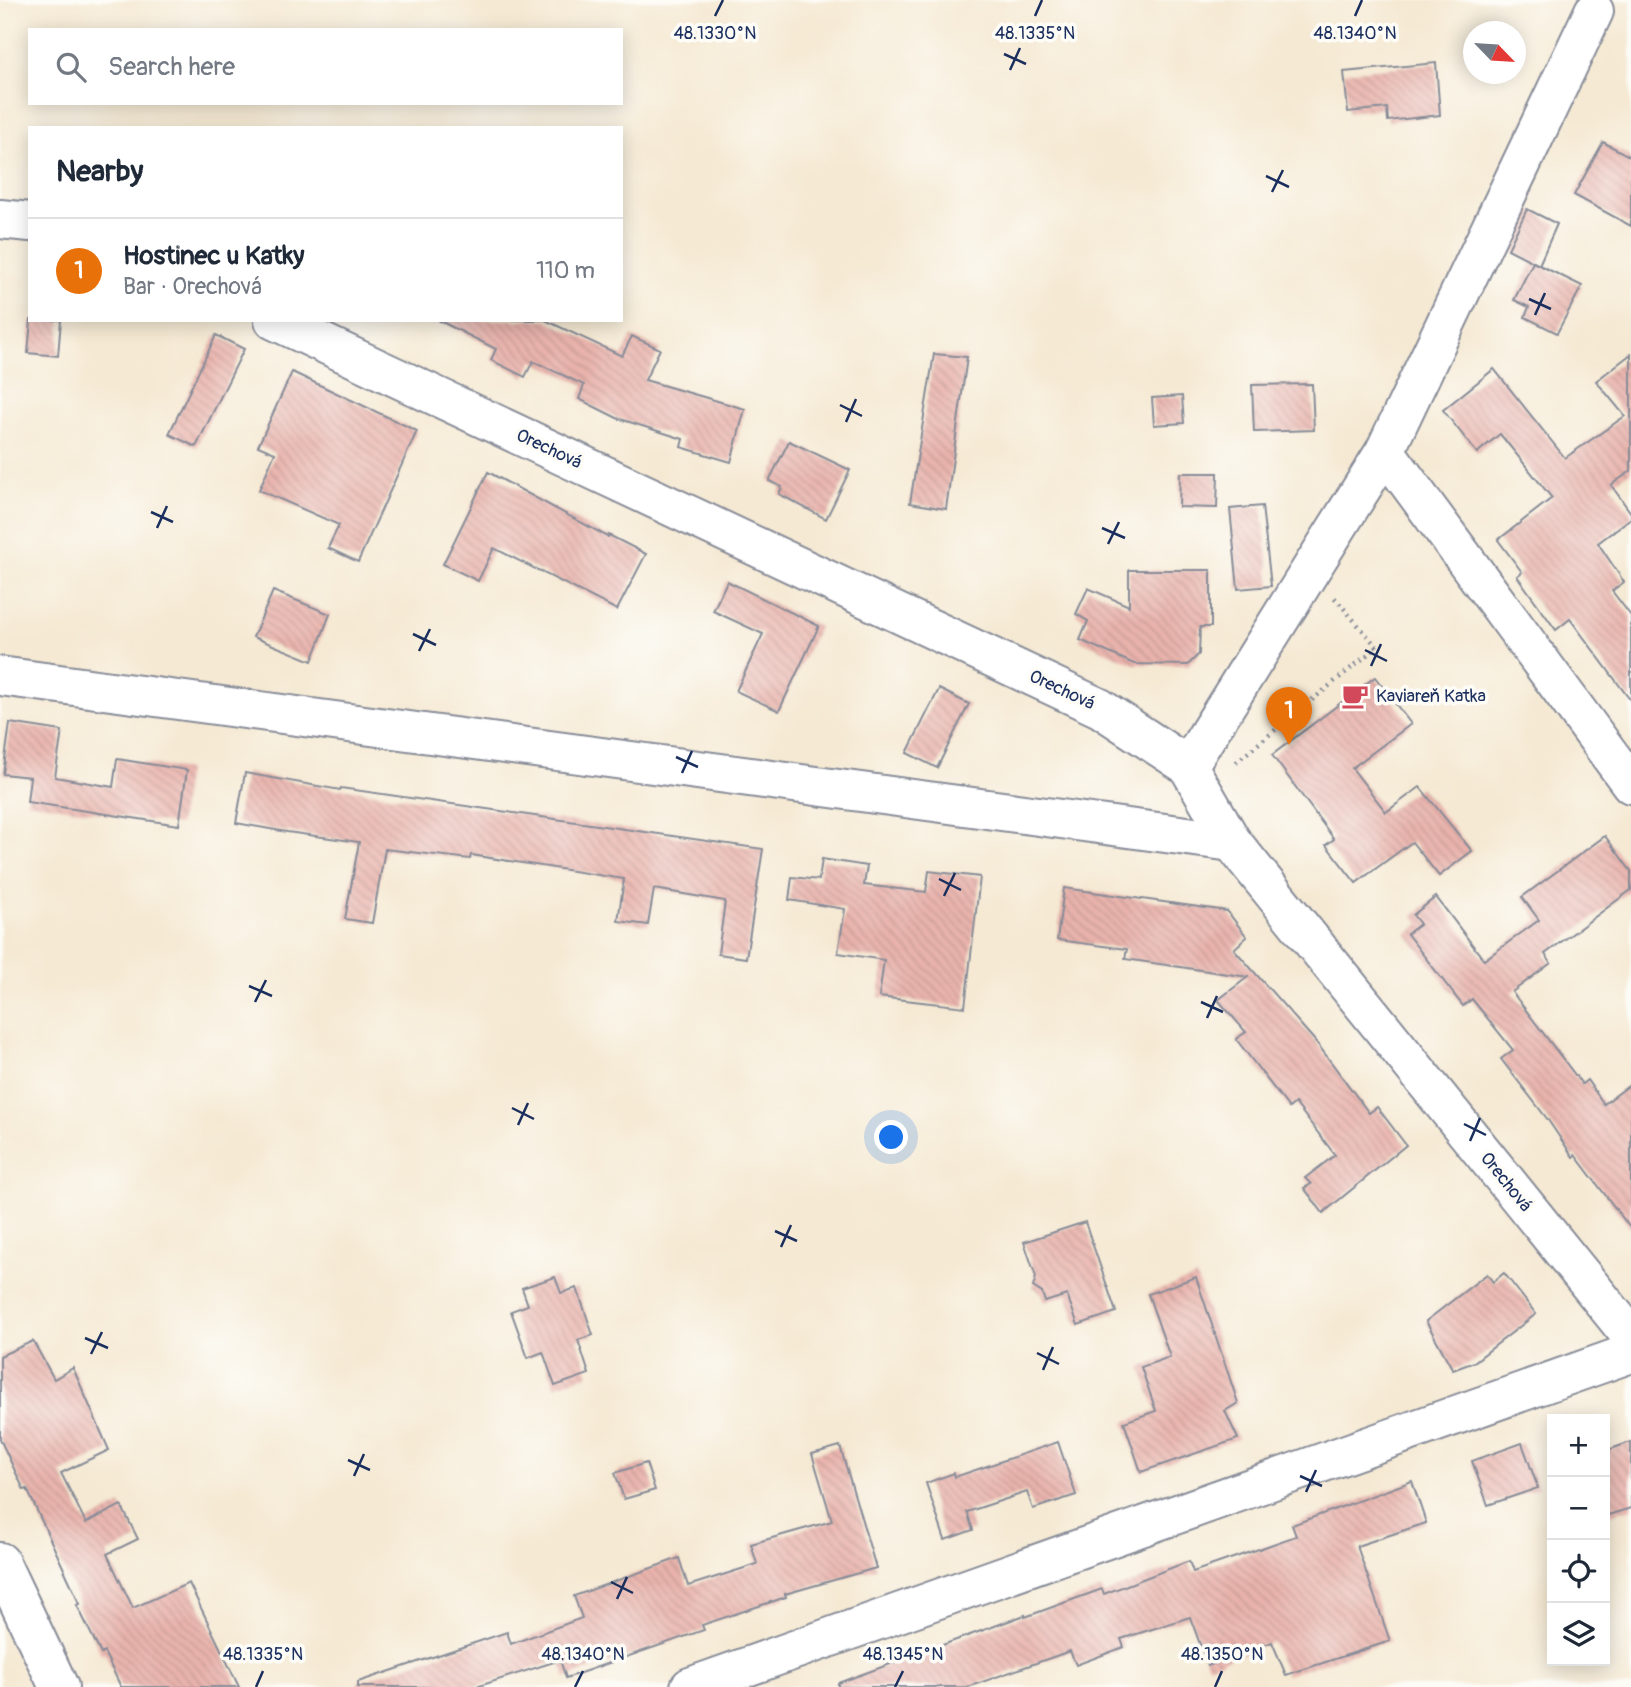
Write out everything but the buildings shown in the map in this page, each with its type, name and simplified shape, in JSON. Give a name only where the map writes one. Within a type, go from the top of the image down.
[{"type":"street","points":[[1195,778],[1311,570],[1385,451],[1594,11]]},
{"type":"street","points":[[0,219],[28,222]]},
{"type":"street","name":"Orechová","points":[[278,322],[1100,708],[1195,778],[1231,842],[1631,1336]]},
{"type":"street","points":[[1385,451],[1631,783]]},
{"type":"street","points":[[0,676],[1231,842]]},
{"type":"street","points":[[690,1687],[1631,1353]]},
{"type":"street","points":[[0,1562],[59,1687]]},
{"type":"path","points":[[1195,778],[1377,647],[1311,570]]},
{"type":"place","name":"Kaviareň Katka","points":[[1355,696]]},
{"type":"place","name":"Hostinec u Katky","points":[[1289,745]]}]
